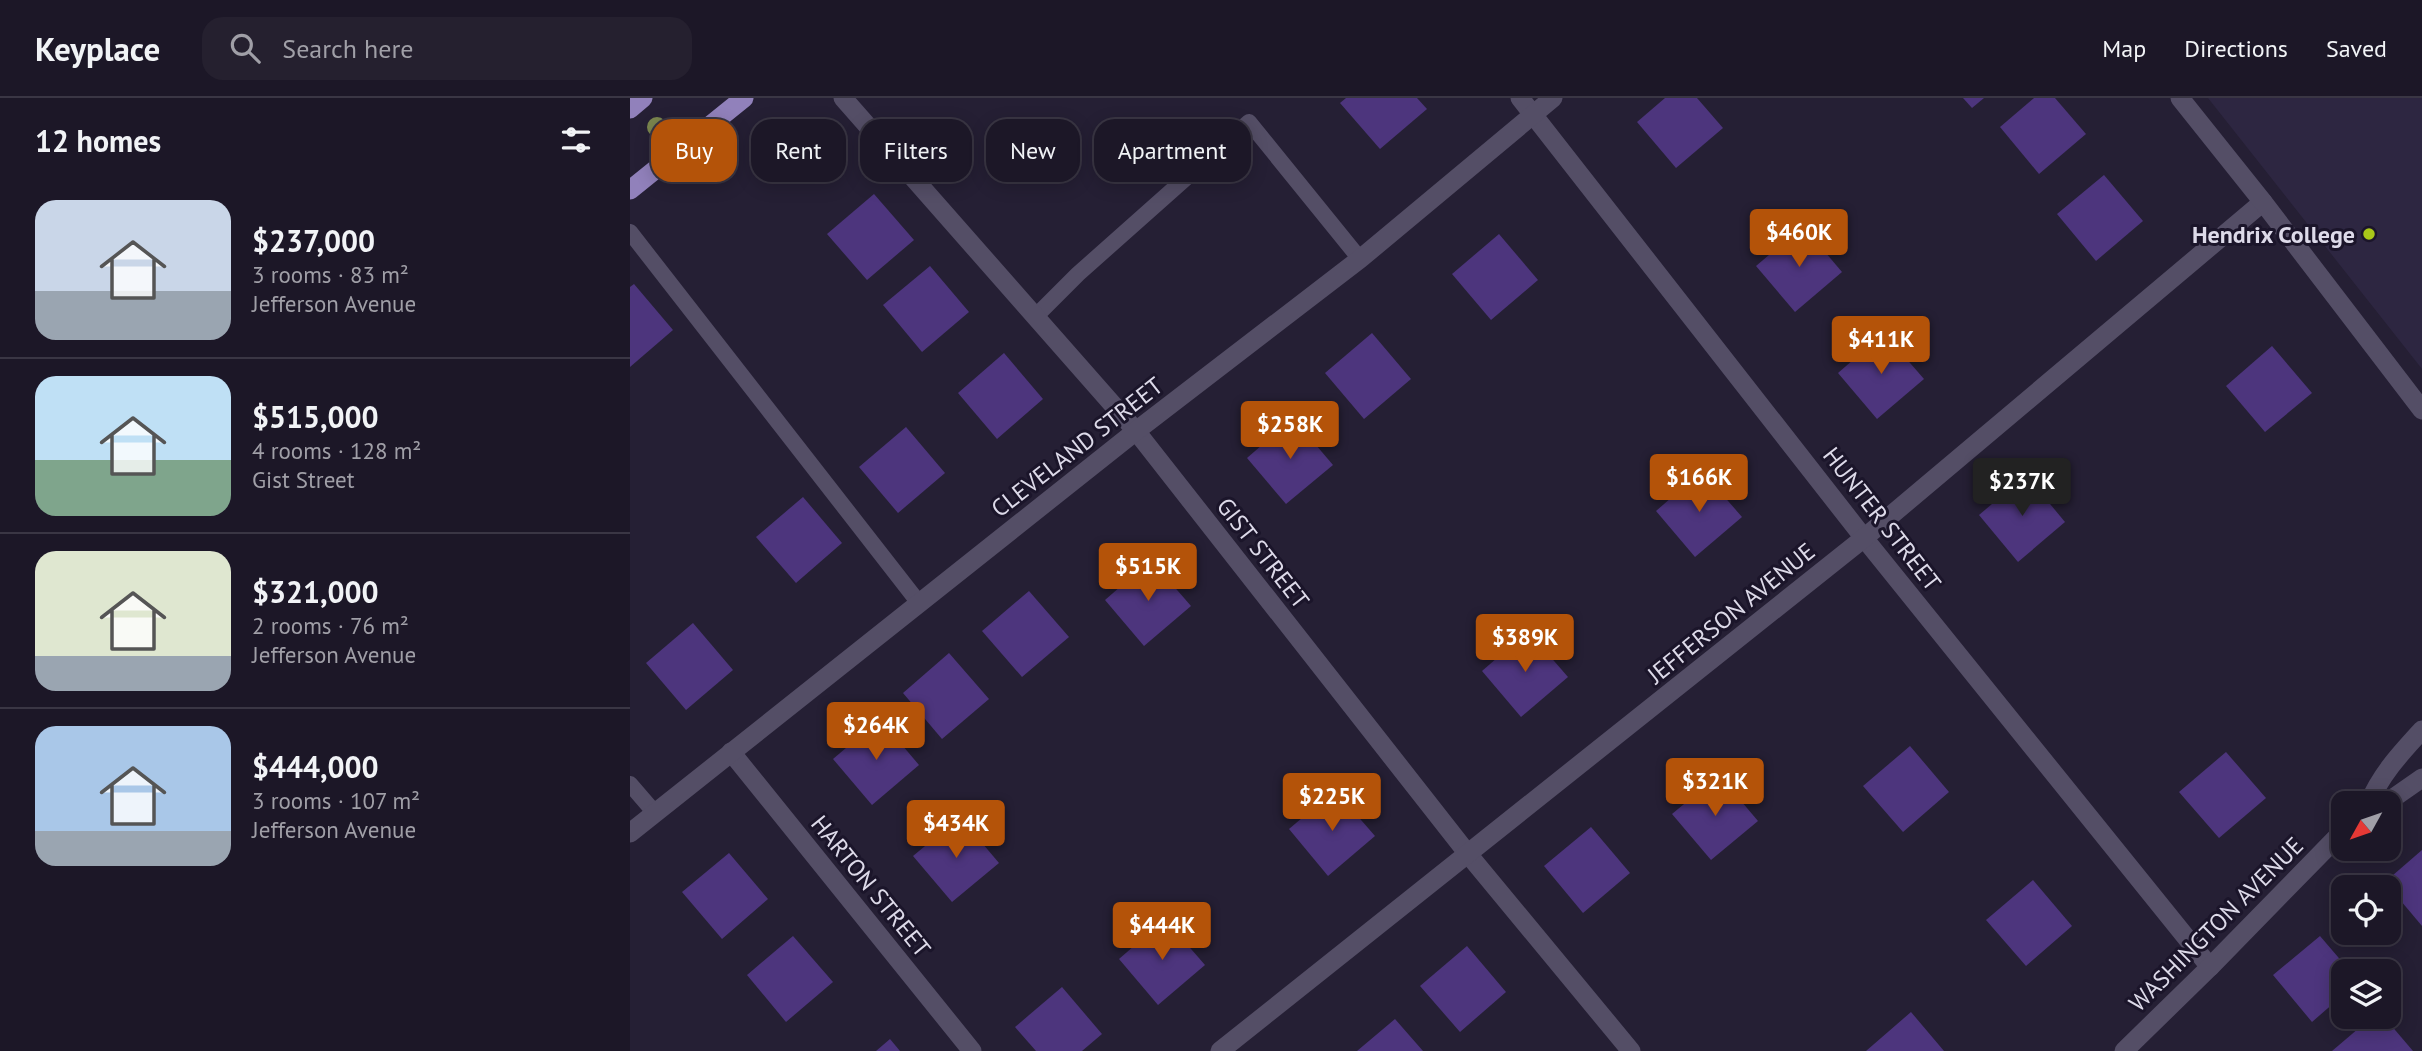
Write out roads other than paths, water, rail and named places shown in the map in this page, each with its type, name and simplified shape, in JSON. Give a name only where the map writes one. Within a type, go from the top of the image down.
[{"type":"main road","points":[[630,108],[643,98]]},
{"type":"main road","points":[[630,190],[744,98]]},
{"type":"street","name":"GIST STREET","points":[[842,98],[1136,431],[1468,853],[1631,1051]]},
{"type":"street","name":"HUNTER STREET","points":[[1521,98],[1864,538],[2210,967]]},
{"type":"street","name":"CLEVELAND STREET","points":[[630,833],[1136,431],[1360,258],[1553,98]]},
{"type":"street","points":[[2179,98],[2263,202],[2422,410]]},
{"type":"street","name":"JEFFERSON AVENUE","points":[[1220,1051],[1864,538],[2263,202]]},
{"type":"street","points":[[2374,791],[2387,770],[2422,730]]},
{"type":"street","name":"HARTON STREET","points":[[731,752],[972,1051]]},
{"type":"street","points":[[2401,793],[2422,778]]},
{"type":"street","name":"WASHINGTON AVENUE","points":[[2124,1051],[2331,843]]},
{"type":"lane","points":[[1035,317],[1077,274],[1250,122],[1360,258]]},
{"type":"lane","points":[[630,232],[919,603]]},
{"type":"lane","points":[[630,784],[655,813]]},
{"type":"place","name":"Hendrix College","points":[[2369,234]]}]
